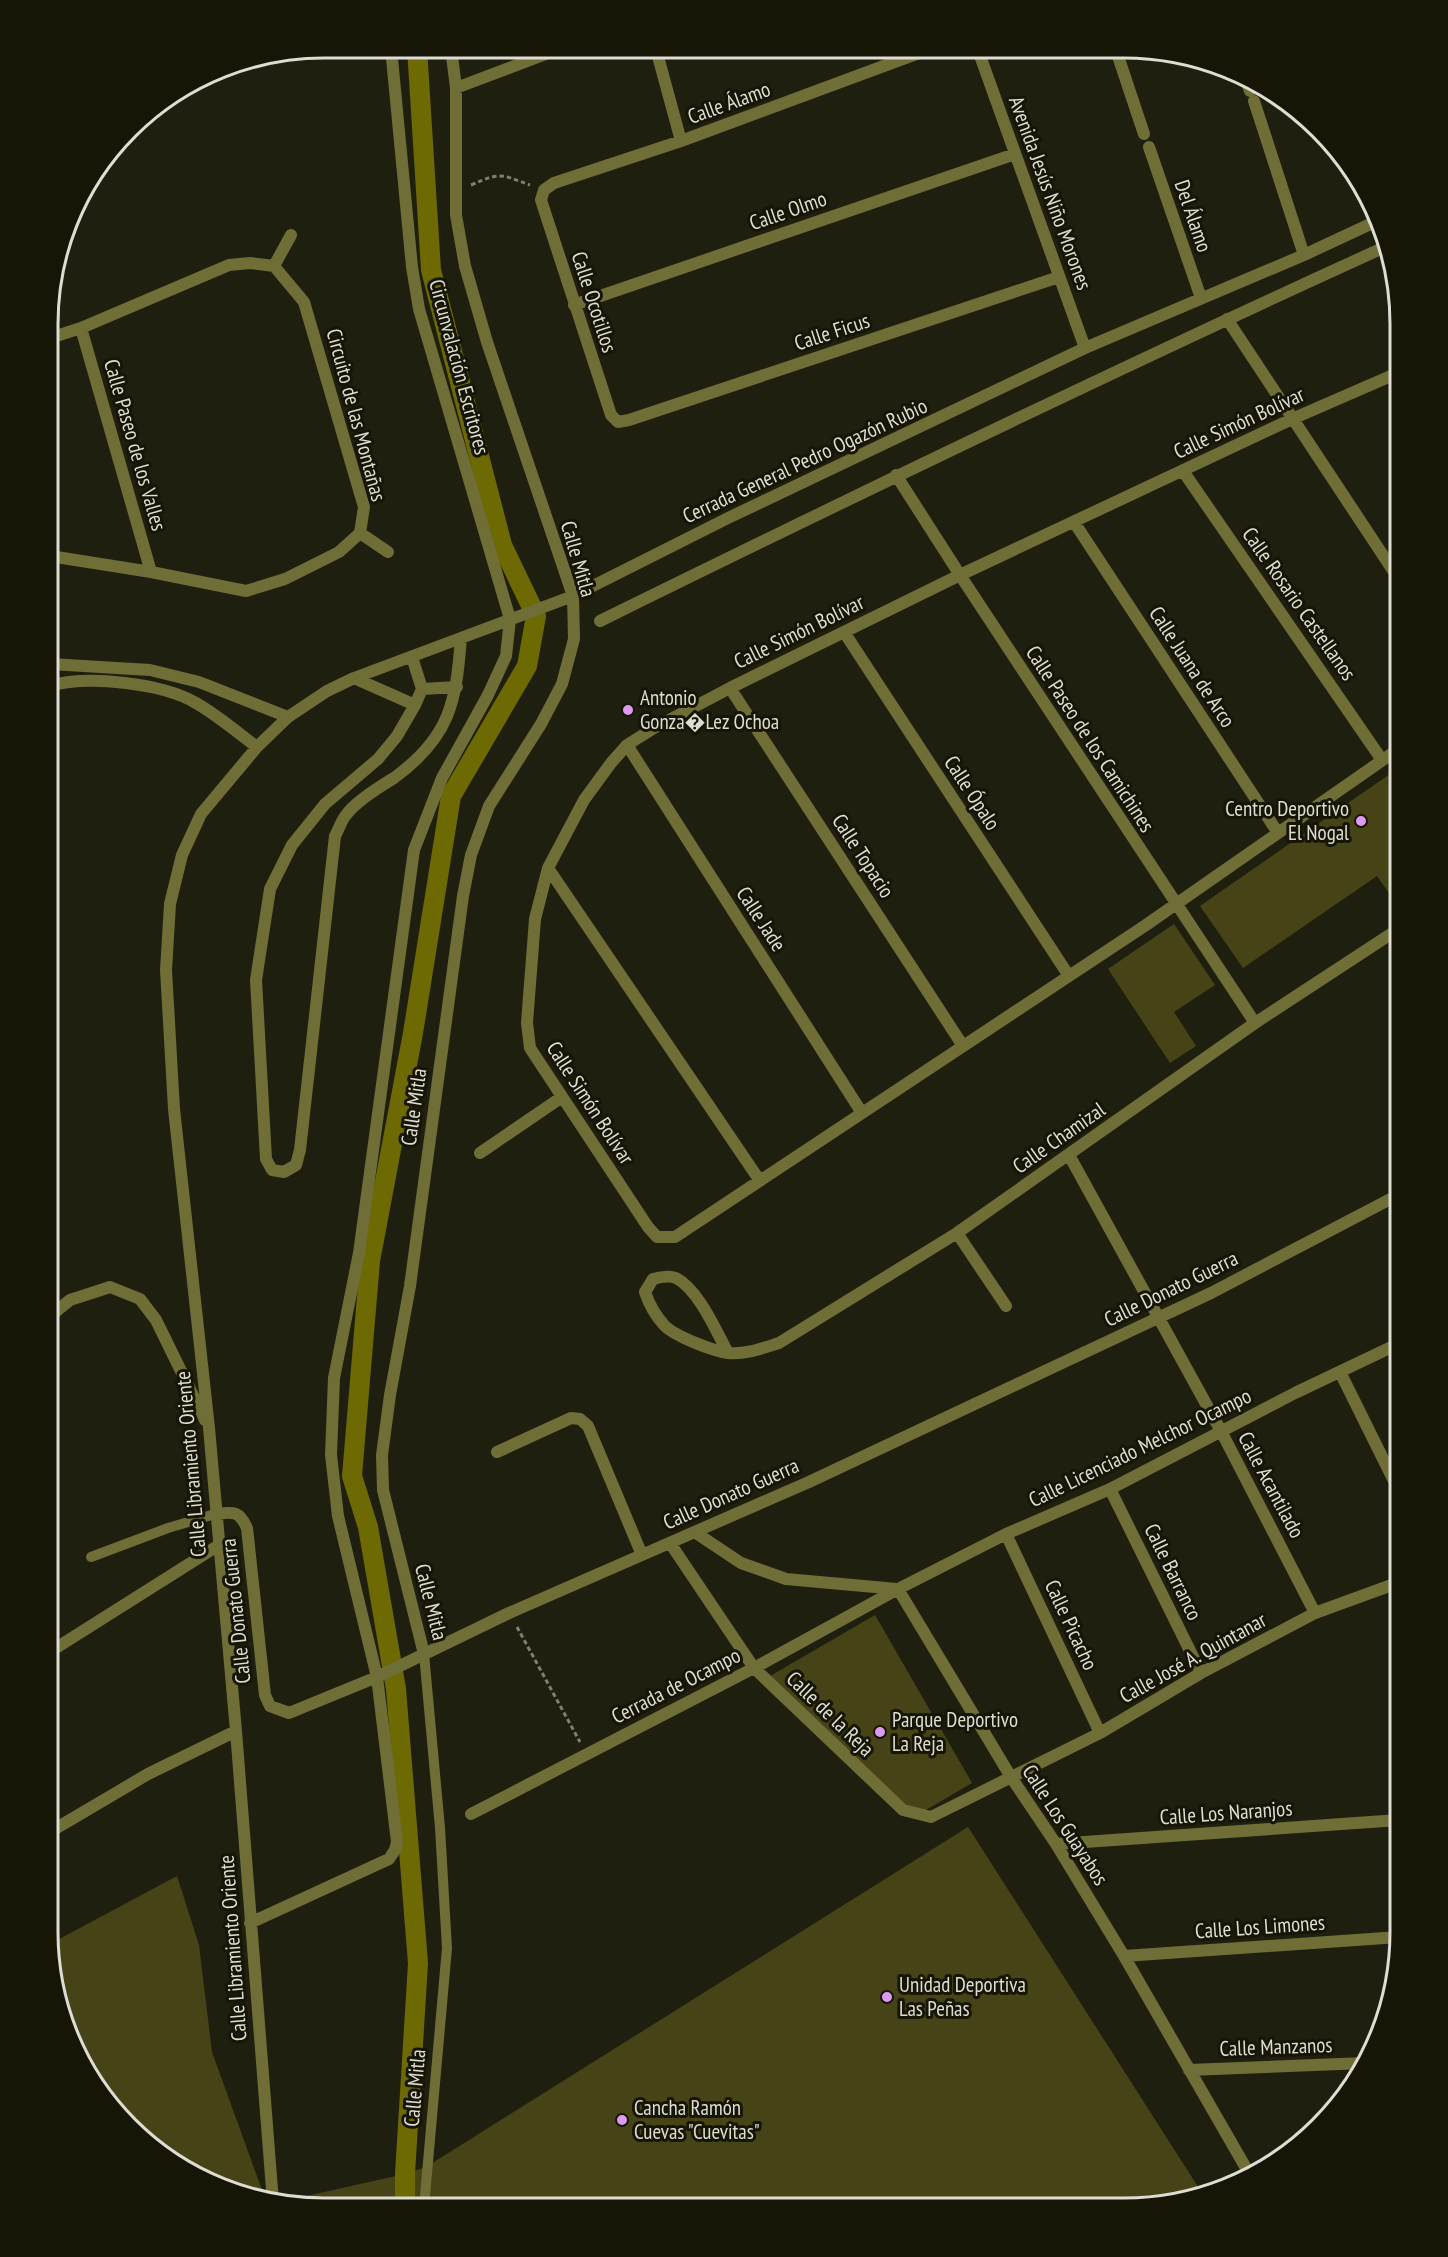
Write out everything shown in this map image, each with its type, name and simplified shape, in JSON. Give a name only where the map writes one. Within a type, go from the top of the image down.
[{"type":"street","name":"Circunvalación Escritores","points":[[392,58],[412,267],[419,309],[510,619]]},
{"type":"street","name":"Calle Mitla","points":[[424,1654],[383,1490],[382,1455],[390,1395],[410,1286],[463,896],[471,855],[489,806],[541,724],[562,684],[574,639],[573,596],[483,331],[465,266],[456,215],[456,88],[453,58]]},
{"type":"street","points":[[456,88],[535,58]]},
{"type":"street","points":[[658,58],[681,141]]},
{"type":"street","name":"Calle Álamo","points":[[544,190],[554,183],[681,141],[905,58]]},
{"type":"street","name":"Avenida Jesús Niño Morones","points":[[981,58],[1085,348]]},
{"type":"street","points":[[1119,58],[1144,134]]},
{"type":"street","points":[[1250,91],[1304,255]]},
{"type":"street","name":"Del Álamo","points":[[1149,147],[1201,298]]},
{"type":"street","name":"Calle Olmo","points":[[574,305],[1015,154]]},
{"type":"street","name":"Calle Ocotillos","points":[[544,190],[541,200],[574,305],[611,415],[618,422]]},
{"type":"street","name":"Cerrada General Pedro Ogazón Rubio","points":[[257,747],[288,717],[327,691],[354,678],[573,596],[726,519],[1085,348],[1304,255],[1370,224]]},
{"type":"street","points":[[58,335],[81,328],[230,264],[250,263],[274,266],[291,235]]},
{"type":"street","points":[[600,621],[897,475],[1378,250]]},
{"type":"street","name":"Circuito de las Montañas","points":[[58,557],[151,572],[246,591],[285,579],[339,552],[360,533],[364,507],[304,302],[274,266]]},
{"type":"street","name":"Calle Ficus","points":[[618,422],[1059,277]]},
{"type":"street","points":[[1227,319],[1390,566]]},
{"type":"street","name":"Calle Paseo de los Valles","points":[[81,328],[151,572]]},
{"type":"street","name":"Calle Simón Bolívar","points":[[760,1181],[675,1237],[657,1237],[648,1227],[530,1048],[527,1023],[536,919],[549,868],[584,800],[610,763],[627,745],[654,728],[730,688],[960,575],[1292,419],[1390,376]]},
{"type":"street","name":"Calle Rosario Castellanos","points":[[1183,471],[1382,760]]},
{"type":"street","name":"Calle Paseo de los Camichines","points":[[897,475],[960,575],[1255,1023]]},
{"type":"street","name":"Calle Juana de Arco","points":[[1074,522],[1278,833]]},
{"type":"street","points":[[360,533],[387,552]]},
{"type":"street","name":"Calle Mitla","points":[[250,1923],[389,1859],[397,1842],[377,1677],[338,1516],[331,1455],[334,1378],[359,1253],[414,850],[442,778],[488,695],[506,656],[510,619]]},
{"type":"street","name":"Calle Ópalo","points":[[844,632],[1069,976]]},
{"type":"street","points":[[412,657],[422,689],[397,736],[378,759],[325,804],[292,845],[270,889],[256,980],[266,1159],[272,1170],[284,1172],[296,1165],[300,1150],[335,836],[346,814],[407,768],[431,746],[448,718],[457,687],[461,638]]},
{"type":"street","points":[[58,664],[150,670],[199,682],[288,717]]},
{"type":"street","points":[[354,678],[415,705]]},
{"type":"street","points":[[58,684],[110,681],[159,690],[195,702],[257,747]]},
{"type":"street","points":[[422,689],[457,687]]},
{"type":"street","name":"Calle Topacio","points":[[730,688],[963,1046]]},
{"type":"street","name":"Calle Jade","points":[[627,745],[862,1113]]},
{"type":"street","name":"Calle Libramiento Oriente","points":[[257,747],[201,814],[182,855],[170,904],[166,970],[174,1109],[208,1428],[236,1731],[272,2193]]},
{"type":"street","points":[[549,868],[760,1181],[1069,976],[1390,755]]},
{"type":"street","name":"Calle Chamizal","points":[[728,1353],[694,1294],[676,1278],[664,1276],[653,1280],[645,1292],[650,1306],[666,1327],[697,1343],[728,1353],[754,1351],[779,1343],[957,1233],[1255,1023],[1390,935]]},
{"type":"street","points":[[480,1154],[562,1097]]},
{"type":"street","name":"Calle Acantilado","points":[[1069,1155],[1221,1431],[1315,1613]]},
{"type":"street","name":"Calle Donato Guerra","points":[[215,1514],[233,1512],[243,1518],[247,1528],[265,1695],[270,1706],[289,1713],[377,1677],[509,1613],[696,1533],[1211,1293],[1390,1199]]},
{"type":"street","points":[[957,1233],[1006,1306]]},
{"type":"street","points":[[58,1310],[70,1300],[110,1287],[140,1299],[156,1320],[208,1428]]},
{"type":"street","name":"Calle Licenciado Melchor Ocampo","points":[[898,1589],[1006,1534],[1110,1488],[1390,1347]]},
{"type":"street","points":[[1340,1372],[1390,1473]]},
{"type":"street","points":[[497,1452],[571,1418],[580,1419],[588,1426],[642,1555]]},
{"type":"street","name":"Calle Barranco","points":[[1110,1488],[1201,1673]]},
{"type":"street","points":[[696,1533],[741,1563],[786,1579],[898,1589]]},
{"type":"street","name":"Calle Picacho","points":[[1006,1534],[1100,1733]]},
{"type":"street","name":"Calle de la Reja","points":[[670,1543],[754,1668],[903,1810],[931,1817],[1011,1777]]},
{"type":"street","points":[[58,1647],[219,1545]]},
{"type":"street","name":"Calle José A. Quintanar","points":[[1011,1777],[1100,1733],[1201,1673],[1315,1613],[1390,1586]]},
{"type":"street","name":"Cerrada de Ocampo","points":[[471,1814],[754,1668],[898,1589]]},
{"type":"street","name":"Calle Los Guayabos","points":[[898,1589],[1011,1777],[1056,1844],[1124,1956],[1246,2168]]},
{"type":"street","points":[[58,1827],[148,1774],[236,1731]]},
{"type":"street","name":"Calle Los Naranjos","points":[[1056,1844],[1390,1821]]},
{"type":"street","name":"Calle Los Limones","points":[[1124,1956],[1390,1938]]},
{"type":"street","name":"Calle Manzanos","points":[[1189,2070],[1355,2063]]},
{"type":"lane","points":[[91,1557],[168,1528],[215,1514]]},
{"type":"lane","name":"Calle Mitla","points":[[424,1654],[440,1828],[447,1948],[425,2198]]},
{"type":"path","points":[[456,192],[495,175],[512,178],[544,190]]},
{"type":"path","points":[[509,1613],[587,1754]]},
{"type":"shaded area","name":"Centro Deportivo El Nogal","points":[[1390,774],[1390,895],[1377,876],[1243,968],[1200,906]]},
{"type":"shaded area","points":[[1174,924],[1215,985],[1174,1012],[1196,1046],[1170,1063],[1108,969]]},
{"type":"shaded area","name":"Parque Deportivo La Reja","points":[[875,1615],[972,1783],[914,1817],[760,1682]]},
{"type":"shaded area","name":"Unidad Deportiva Las Peñas","points":[[968,1827],[1198,2187],[1141,2198],[301,2197],[405,2174],[426,2167]]},
{"type":"shaded area","points":[[177,1876],[199,1945],[212,2052],[262,2190],[223,2178],[177,2154],[136,2121],[125,2108],[103,2080],[79,2034],[64,1984],[58,1939]]},
{"type":"waterway","points":[[405,2198],[418,1963],[396,1689],[368,1527],[352,1476],[370,1261],[413,1033],[451,796],[527,666],[536,616],[502,545],[431,270],[418,58]]},
{"type":"place","name":"Antonio Gonza�Lez Ochoa","points":[[628,710]]},
{"type":"place","name":"Centro Deportivo El Nogal","points":[[1361,821]]},
{"type":"place","name":"Parque Deportivo La Reja","points":[[880,1732]]},
{"type":"place","name":"Unidad Deportiva Las Peñas","points":[[887,1997]]},
{"type":"place","name":"Cancha Ramón Cuevas \"Cuevitas\"","points":[[622,2120]]}]
